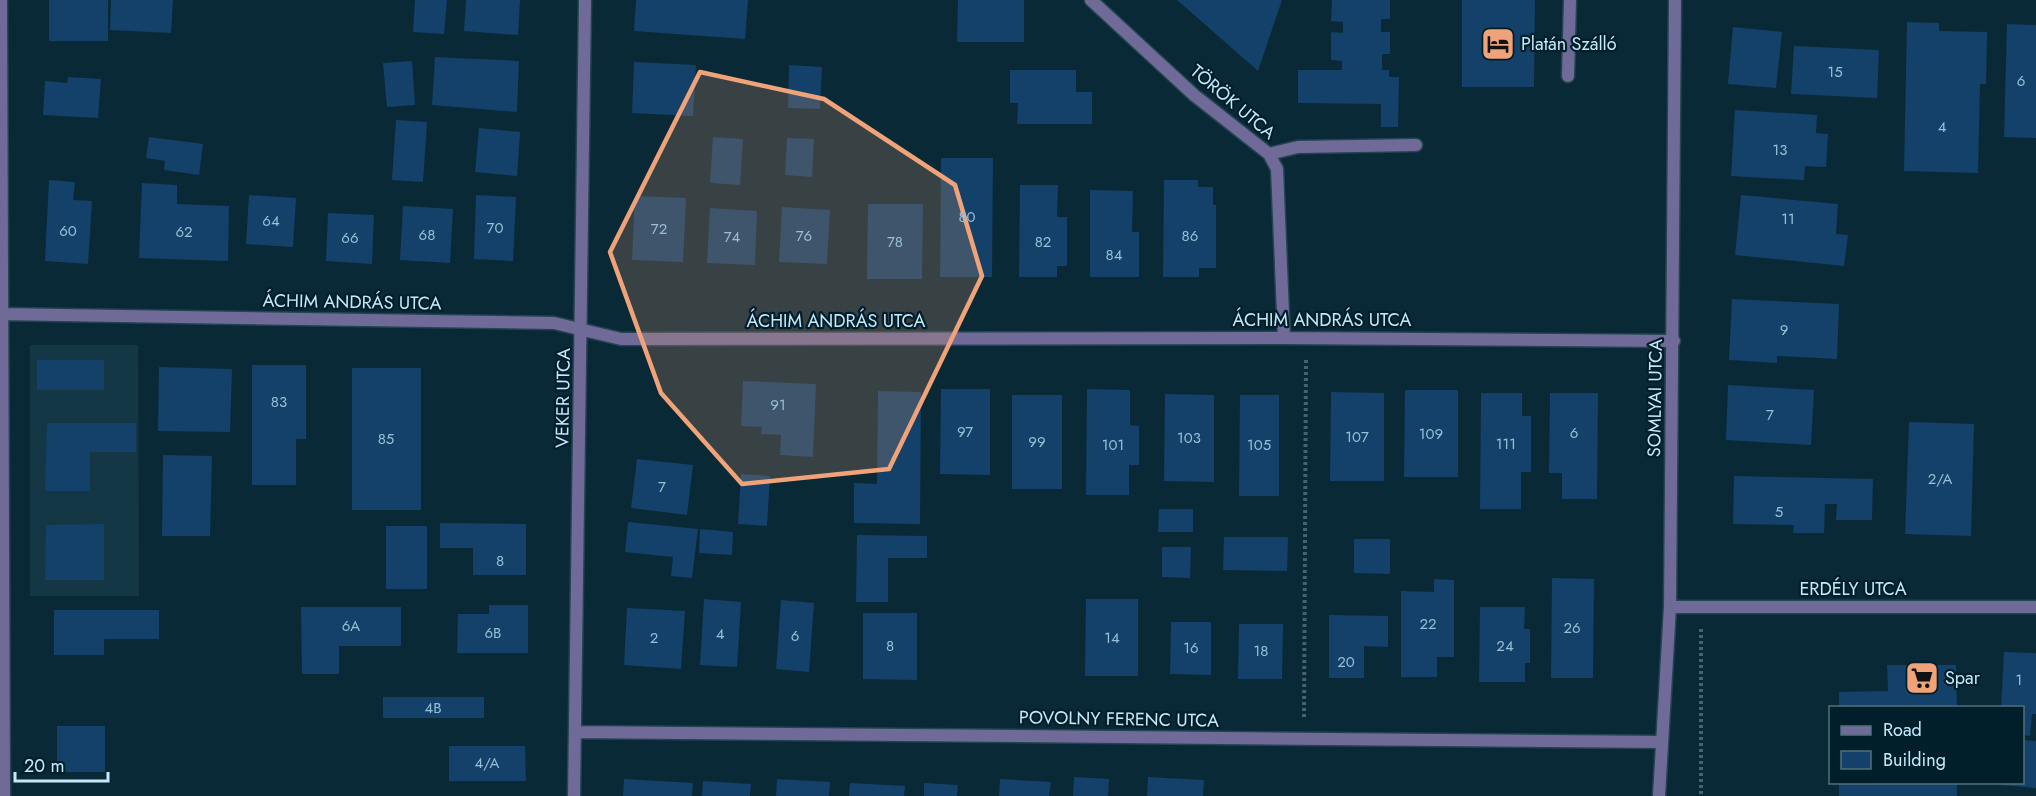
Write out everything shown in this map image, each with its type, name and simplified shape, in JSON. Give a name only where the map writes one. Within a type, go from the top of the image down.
[{"type":"street","points":[[1,0],[4,796]]},
{"type":"street","name":"VEKER UTCA","points":[[574,796],[585,0]]},
{"type":"street","name":"TÖRÖK UTCA","points":[[1090,0],[1194,95],[1269,154],[1277,169],[1284,338]]},
{"type":"street","points":[[1569,76],[1570,0]]},
{"type":"street","name":"SOMLYAI UTCA","points":[[1659,796],[1670,607],[1674,341],[1675,0]]},
{"type":"street","points":[[1269,154],[1298,147],[1416,145]]},
{"type":"street","name":"ÁCHIM ANDRÁS UTCA","points":[[2,314],[554,323],[582,332],[621,339],[1307,338],[1674,341]]},
{"type":"street","name":"ERDÉLY UTCA","points":[[1670,607],[2036,607]]},
{"type":"street","name":"POVOLNY FERENC UTCA","points":[[576,732],[1661,742]]},
{"type":"path","points":[[1304,739],[1307,338]]},
{"type":"path","points":[[1701,607],[1701,796]]},
{"type":"highlighted area","points":[[700,72],[824,99],[955,185],[982,276],[889,469],[742,484],[661,393],[610,252]]},
{"type":"shaded area","points":[[30,345],[138,345],[139,596],[30,596]]},
{"type":"building","points":[[49,0],[108,0],[108,41],[49,41]]},
{"type":"building","points":[[111,0],[173,0],[171,33],[110,30]]},
{"type":"building","points":[[415,0],[447,0],[444,34],[413,32]]},
{"type":"building","points":[[466,0],[520,0],[518,35],[464,31]]},
{"type":"building","points":[[636,0],[748,0],[745,39],[634,31]]},
{"type":"building","points":[[958,0],[1024,0],[1024,42],[957,42]]},
{"type":"building","points":[[1177,0],[1282,0],[1258,71]]},
{"type":"building","points":[[1332,0],[1390,0],[1390,19],[1381,19],[1381,32],[1390,32],[1390,54],[1382,54],[1382,70],[1389,70],[1389,77],[1399,77],[1398,127],[1381,127],[1381,104],[1298,103],[1298,70],[1342,70],[1342,61],[1331,60],[1331,32],[1343,33],[1343,22],[1331,21]]},
{"type":"building","name":"Platán Szálló","points":[[1462,0],[1535,0],[1534,87],[1462,87]]},
{"type":"building","points":[[1907,22],[1939,23],[1939,31],[1987,32],[1986,84],[1980,84],[1978,173],[1904,171]]},
{"type":"building","points":[[2007,24],[2036,25],[2036,138],[2004,137]]},
{"type":"building","points":[[1733,27],[1782,32],[1776,88],[1728,84]]},
{"type":"building","points":[[1794,46],[1879,50],[1877,98],[1791,94]]},
{"type":"building","points":[[435,57],[519,61],[517,112],[432,105]]},
{"type":"building","points":[[412,61],[415,105],[387,107],[383,63]]},
{"type":"building","points":[[634,62],[696,65],[693,116],[632,113]]},
{"type":"building","points":[[789,65],[822,67],[820,109],[788,108]]},
{"type":"building","points":[[1010,70],[1076,70],[1076,92],[1092,92],[1092,124],[1017,124],[1018,103],[1010,103]]},
{"type":"building","points":[[68,77],[101,79],[98,118],[43,115],[45,81],[67,83]]},
{"type":"building","points":[[1735,110],[1817,115],[1816,133],[1828,134],[1826,167],[1805,166],[1804,180],[1731,176]]},
{"type":"building","points":[[396,120],[427,122],[423,182],[392,180]]},
{"type":"building","points":[[479,128],[520,132],[517,176],[475,172]]},
{"type":"building","points":[[149,137],[203,144],[199,175],[164,170],[165,161],[146,158]]},
{"type":"building","points":[[713,137],[743,139],[740,185],[710,183]]},
{"type":"building","points":[[787,138],[814,139],[812,177],[785,175]]},
{"type":"building","points":[[941,158],[993,158],[992,277],[940,277]]},
{"type":"building","points":[[49,180],[75,182],[73,200],[92,201],[88,264],[45,261]]},
{"type":"building","points":[[1164,180],[1198,180],[1198,187],[1213,187],[1213,205],[1216,205],[1216,268],[1199,268],[1199,277],[1163,277]]},
{"type":"building","points":[[142,183],[177,185],[177,204],[229,206],[228,261],[139,258]]},
{"type":"building","points":[[1020,185],[1058,185],[1057,217],[1067,217],[1067,266],[1057,266],[1057,277],[1019,277]]},
{"type":"building","points":[[1090,190],[1133,191],[1132,232],[1139,232],[1139,277],[1090,277]]},
{"type":"building","points":[[249,195],[296,198],[293,247],[246,244]]},
{"type":"building","points":[[476,195],[516,197],[513,261],[474,259]]},
{"type":"building","points":[[1741,195],[1838,204],[1836,234],[1848,235],[1844,266],[1735,255]]},
{"type":"building","points":[[635,196],[686,198],[683,262],[632,260]]},
{"type":"building","points":[[868,204],[923,204],[922,279],[867,279]]},
{"type":"building","points":[[403,206],[453,209],[450,263],[400,260]]},
{"type":"building","points":[[782,207],[830,210],[827,264],[779,262]]},
{"type":"building","points":[[710,208],[757,211],[755,265],[707,263]]},
{"type":"building","points":[[328,213],[374,215],[372,264],[326,261]]},
{"type":"building","points":[[1732,299],[1839,304],[1837,359],[1777,356],[1777,363],[1729,360]]},
{"type":"building","points":[[37,360],[104,360],[104,390],[37,390]]},
{"type":"building","points":[[252,365],[306,365],[306,439],[296,439],[296,485],[252,485]]},
{"type":"building","points":[[159,367],[232,369],[230,432],[158,431]]},
{"type":"building","points":[[352,368],[421,368],[421,510],[352,510]]},
{"type":"building","points":[[743,381],[816,384],[813,457],[780,455],[781,435],[761,434],[762,427],[741,426]]},
{"type":"building","points":[[1728,385],[1814,390],[1811,445],[1726,440]]},
{"type":"building","points":[[941,389],[990,389],[990,475],[940,474]]},
{"type":"building","points":[[1087,389],[1130,390],[1130,425],[1139,426],[1139,465],[1129,465],[1129,495],[1086,495]]},
{"type":"building","points":[[1405,390],[1458,390],[1458,477],[1404,477]]},
{"type":"building","points":[[878,391],[921,392],[920,524],[854,523],[854,483],[877,484]]},
{"type":"building","points":[[1331,392],[1384,393],[1384,481],[1330,481]]},
{"type":"building","points":[[1481,393],[1522,393],[1522,416],[1531,416],[1531,472],[1521,472],[1521,509],[1480,509]]},
{"type":"building","points":[[1550,393],[1598,393],[1597,499],[1562,499],[1562,473],[1549,473]]},
{"type":"building","points":[[1165,394],[1214,395],[1214,482],[1164,481]]},
{"type":"building","points":[[1012,395],[1062,395],[1062,489],[1012,489]]},
{"type":"building","points":[[1240,395],[1279,395],[1279,496],[1239,496]]},
{"type":"building","points":[[1909,422],[1974,424],[1971,536],[1905,534]]},
{"type":"building","points":[[47,423],[136,423],[136,452],[90,452],[90,491],[45,491]]},
{"type":"building","points":[[163,455],[212,456],[210,536],[162,536]]},
{"type":"building","points":[[637,459],[693,465],[687,515],[631,508]]},
{"type":"building","points":[[741,474],[770,476],[767,526],[738,524]]},
{"type":"building","points":[[1734,476],[1873,479],[1872,520],[1836,520],[1837,504],[1825,504],[1824,533],[1793,533],[1794,525],[1733,524]]},
{"type":"building","points":[[1159,509],[1193,509],[1193,532],[1158,532]]},
{"type":"building","points":[[628,522],[698,529],[692,578],[671,576],[673,557],[625,552]]},
{"type":"building","points":[[440,523],[526,524],[526,575],[473,575],[473,548],[440,548]]},
{"type":"building","points":[[104,524],[104,580],[45,580],[46,525]]},
{"type":"building","points":[[386,526],[427,526],[427,589],[386,589]]},
{"type":"building","points":[[700,529],[733,532],[732,555],[699,553]]},
{"type":"building","points":[[857,535],[927,536],[927,558],[888,558],[888,602],[856,602]]},
{"type":"building","points":[[1224,537],[1288,537],[1287,571],[1223,570]]},
{"type":"building","points":[[1354,539],[1390,539],[1390,574],[1354,573]]},
{"type":"building","points":[[1162,547],[1191,547],[1190,578],[1162,577]]},
{"type":"building","points":[[1552,578],[1594,579],[1593,678],[1551,678]]},
{"type":"building","points":[[1434,579],[1454,580],[1454,657],[1437,657],[1437,677],[1401,677],[1401,591],[1434,592]]},
{"type":"building","points":[[704,599],[741,602],[737,667],[700,665]]},
{"type":"building","points":[[1086,599],[1138,599],[1138,676],[1085,676]]},
{"type":"building","points":[[781,600],[814,603],[809,672],[776,669]]},
{"type":"building","points":[[489,605],[528,605],[528,653],[457,653],[458,614],[489,614]]},
{"type":"building","points":[[301,607],[401,607],[401,646],[339,646],[339,674],[302,674]]},
{"type":"building","points":[[1480,607],[1525,607],[1524,629],[1530,629],[1530,663],[1525,663],[1525,682],[1479,682]]},
{"type":"building","points":[[627,608],[685,611],[681,669],[624,665]]},
{"type":"building","points":[[54,610],[159,610],[159,639],[104,639],[104,655],[54,655]]},
{"type":"building","points":[[863,613],[917,613],[917,680],[863,679]]},
{"type":"building","points":[[1329,615],[1388,616],[1388,647],[1364,646],[1364,678],[1329,678]]},
{"type":"building","points":[[1171,622],[1211,622],[1211,675],[1170,674]]},
{"type":"building","points":[[1239,624],[1283,624],[1282,679],[1238,679]]},
{"type":"building","points":[[2004,652],[2036,653],[2036,714],[2032,714],[2030,736],[2024,735],[2024,706],[2001,706]]},
{"type":"building","name":"Spar","points":[[1887,665],[1956,665],[1957,706],[1839,706],[1839,692],[1888,691]]},
{"type":"building","points":[[383,697],[484,697],[484,718],[383,718]]},
{"type":"building","points":[[57,726],[105,726],[105,772],[57,772]]},
{"type":"building","points":[[2024,740],[2036,741],[2036,788],[2001,785],[2024,784]]},
{"type":"building","points":[[449,746],[525,746],[526,781],[449,781]]},
{"type":"building","points":[[1074,777],[1109,779],[1108,796],[1073,796]]},
{"type":"building","points":[[1148,777],[1204,780],[1203,796],[1147,796]]},
{"type":"building","points":[[624,779],[693,783],[692,796],[623,796]]},
{"type":"building","points":[[777,779],[830,782],[829,796],[776,796]]},
{"type":"building","points":[[1000,779],[1051,782],[1049,796],[999,796]]},
{"type":"building","points":[[703,781],[751,784],[750,796],[702,796]]},
{"type":"building","points":[[850,783],[905,786],[904,796],[849,796]]},
{"type":"building","points":[[924,783],[958,785],[957,796],[924,796]]},
{"type":"building","points":[[1839,784],[1957,784],[1957,796],[1839,796]]},
{"type":"place","name":"Platán Szálló","points":[[1498,44]]},
{"type":"place","name":"Spar","points":[[1922,678]]}]
